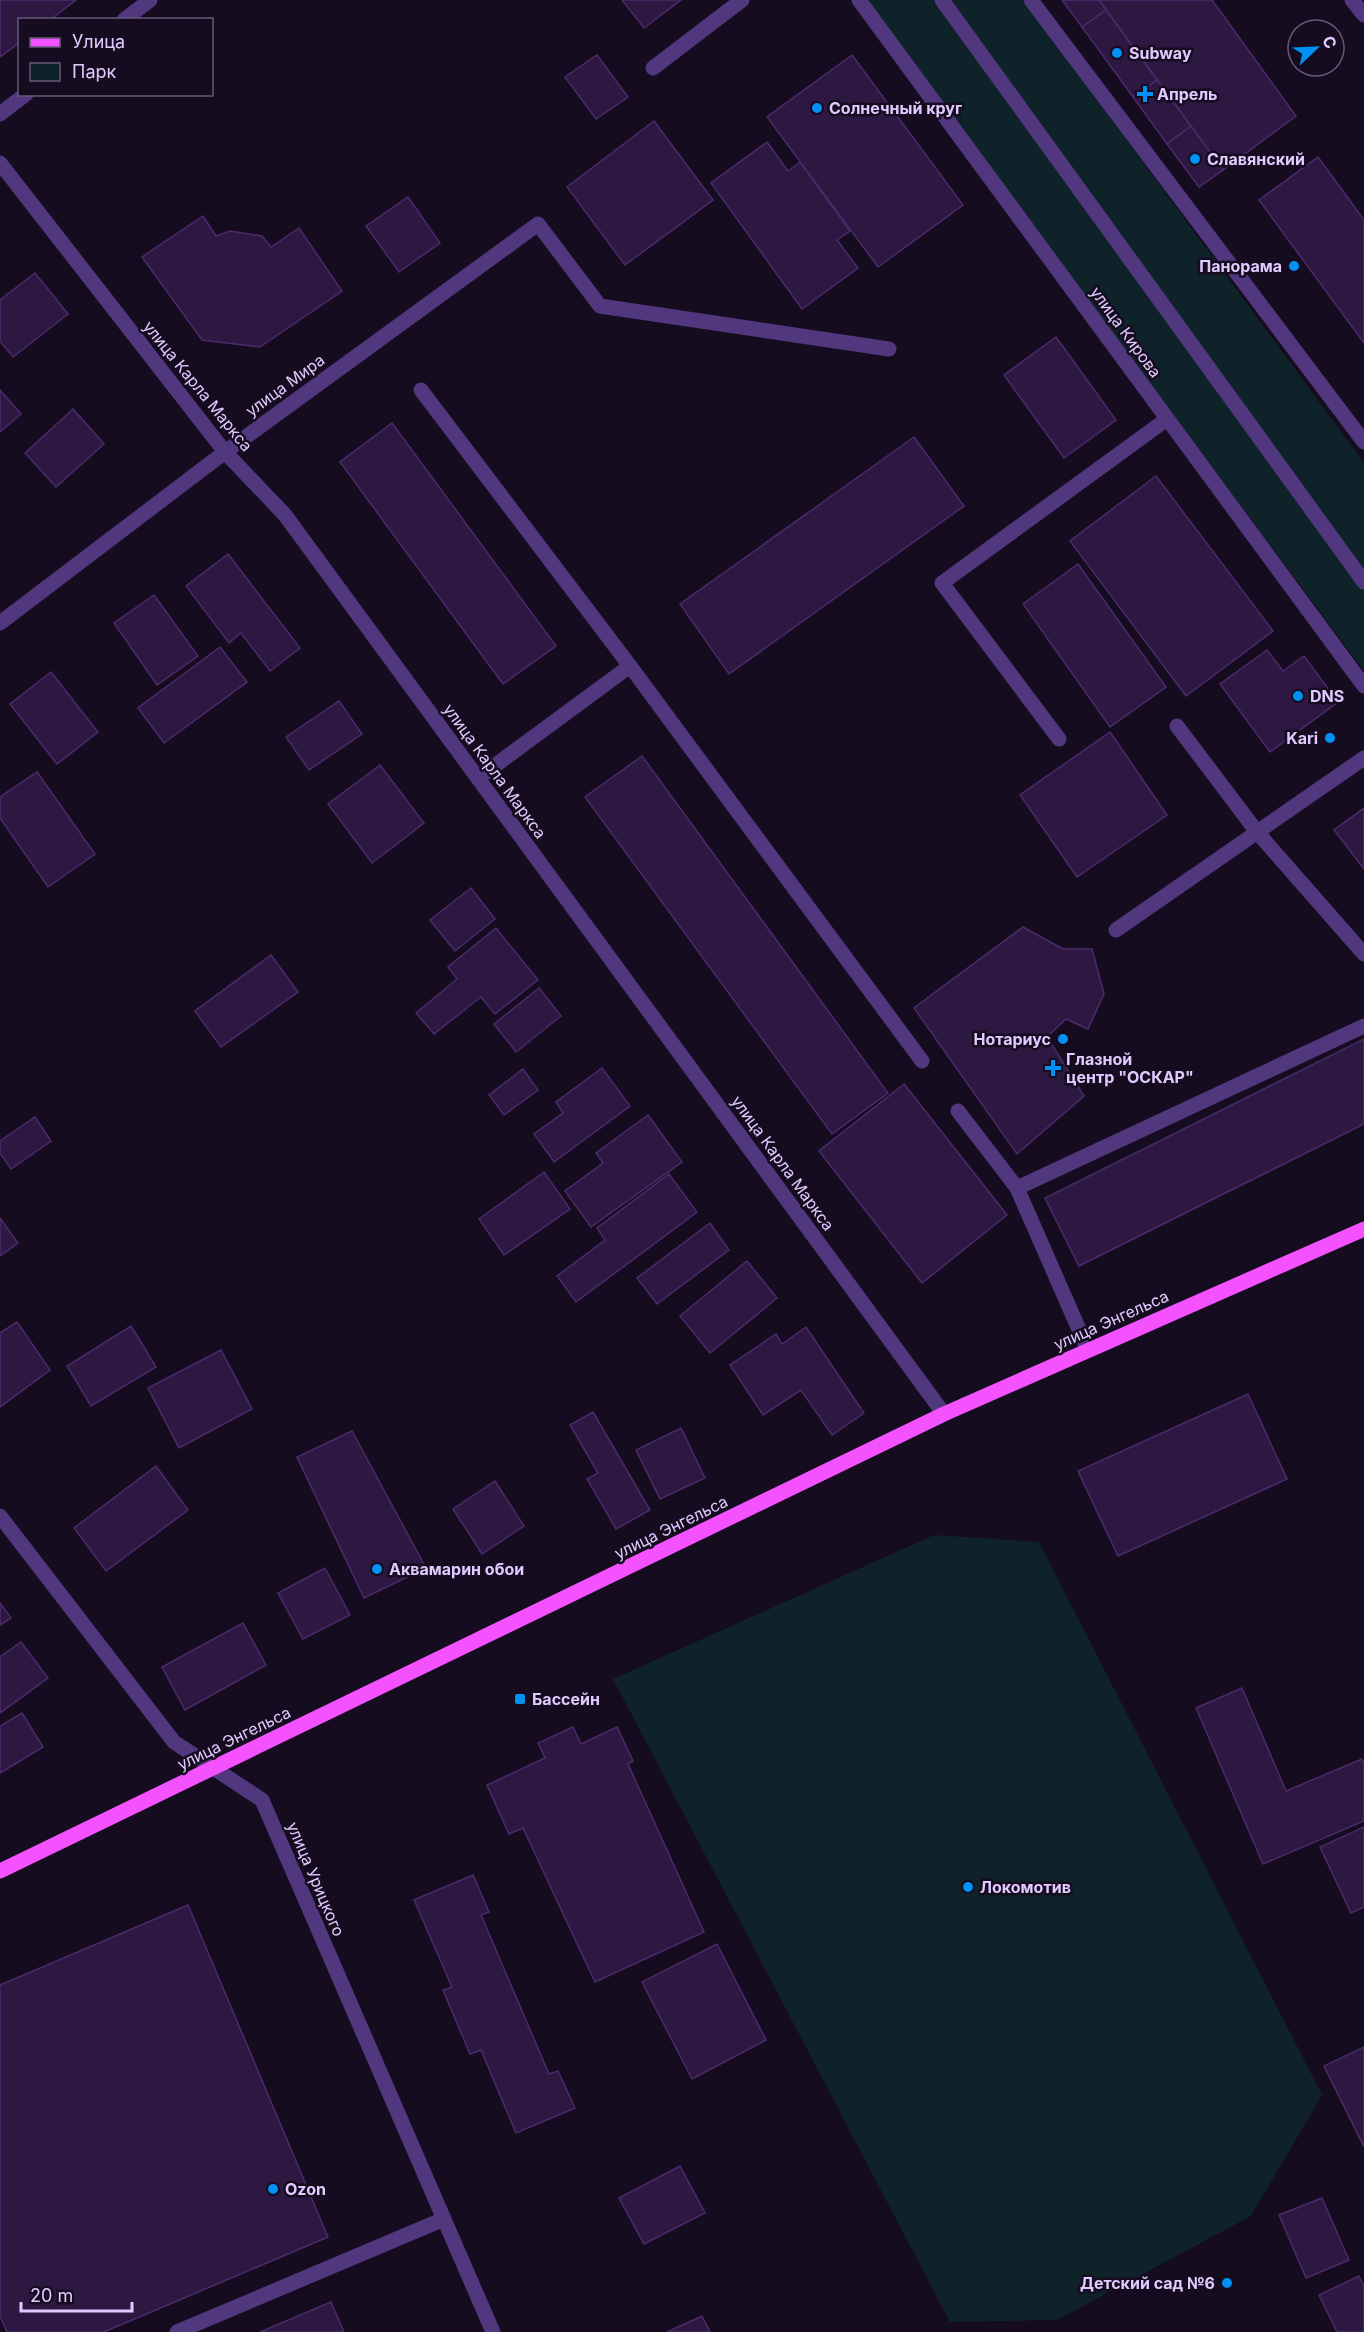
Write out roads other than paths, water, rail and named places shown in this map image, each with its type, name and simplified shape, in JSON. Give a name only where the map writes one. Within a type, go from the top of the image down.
[{"type":"main road","name":"улица Энгельса","points":[[0,1871],[944,1414],[1364,1229]]},
{"type":"street","points":[[127,18],[150,0]]},
{"type":"street","points":[[653,68],[742,0]]},
{"type":"street","name":"улица Кирова","points":[[859,0],[1364,686]]},
{"type":"street","points":[[942,0],[1364,582]]},
{"type":"street","points":[[1031,0],[1364,442]]},
{"type":"street","points":[[1352,0],[1364,15]]},
{"type":"street","points":[[0,114],[23,96]]},
{"type":"street","name":"улица Карла Маркса","points":[[0,163],[225,452],[285,515],[944,1414]]},
{"type":"street","name":"улица Мира","points":[[0,623],[225,452],[538,224],[600,306],[889,349]]},
{"type":"street","points":[[421,390],[630,666],[922,1061]]},
{"type":"street","points":[[1059,739],[942,583],[1167,419]]},
{"type":"street","points":[[478,778],[630,666]]},
{"type":"street","points":[[1178,726],[1257,832],[1364,954]]},
{"type":"street","points":[[1116,930],[1364,758]]},
{"type":"street","points":[[1017,1188],[1364,1026]]},
{"type":"street","points":[[958,1111],[1017,1188],[1088,1350]]},
{"type":"street","name":"улица Урицкого","points":[[0,1516],[174,1742],[262,1800],[493,2332]]},
{"type":"street","points":[[177,2332],[444,2219]]},
{"type":"place","name":"Subway","points":[[1117,53]]},
{"type":"place","name":"Апрель","points":[[1145,94]]},
{"type":"place","name":"Солнечный круг","points":[[817,108]]},
{"type":"place","name":"Славянский","points":[[1195,159]]},
{"type":"place","name":"Панорама","points":[[1294,266]]},
{"type":"place","name":"DNS","points":[[1298,696]]},
{"type":"place","name":"Kari","points":[[1330,738]]},
{"type":"place","name":"Нотариус","points":[[1063,1039]]},
{"type":"place","name":"Глазной центр \"ОСКАР\"","points":[[1053,1068]]},
{"type":"place","name":"Аквамарин обои","points":[[377,1569]]},
{"type":"place","name":"Бассейн","points":[[520,1699]]},
{"type":"place","name":"Локомотив","points":[[968,1887]]},
{"type":"place","name":"Ozon","points":[[273,2189]]},
{"type":"place","name":"Детский сад №6","points":[[1227,2283]]}]
